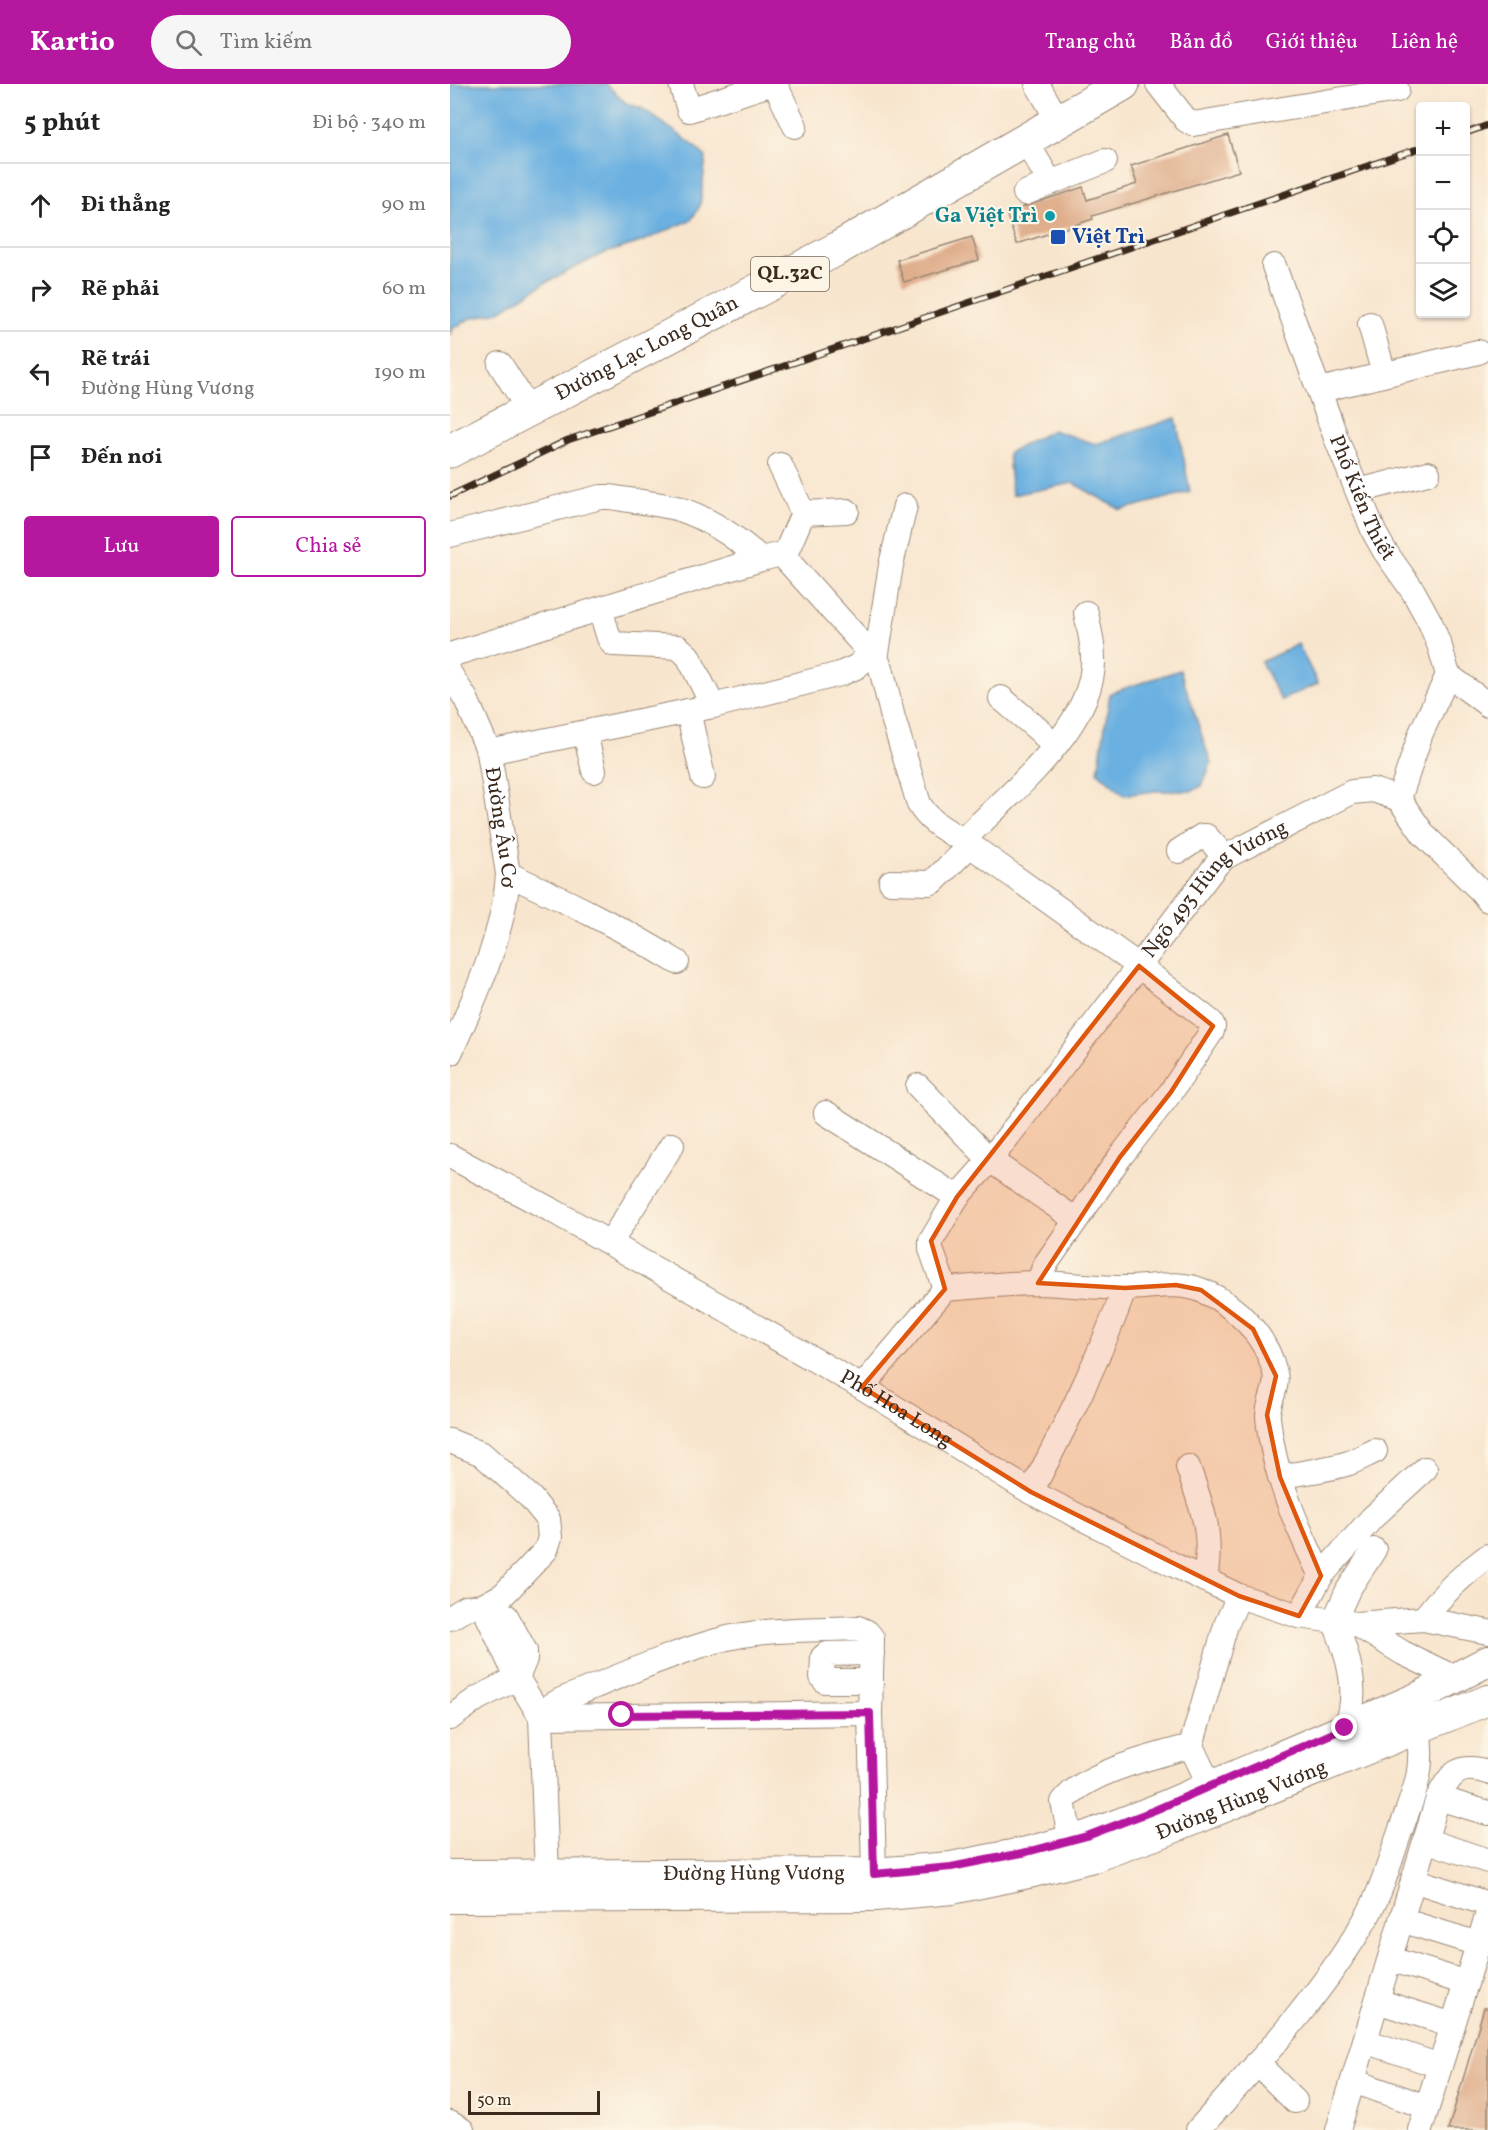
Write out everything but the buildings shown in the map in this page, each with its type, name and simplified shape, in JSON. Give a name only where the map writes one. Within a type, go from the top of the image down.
[{"type":"highway","name":"Đường Lạc Long Quân","points":[[450,451],[835,250],[1123,84]]},
{"type":"main road","name":"Đường Hùng Vương","points":[[450,1875],[874,1874],[951,1867],[1027,1852],[1071,1841],[1146,1814],[1419,1697],[1488,1661]]},
{"type":"main road","points":[[1455,1678],[1488,1695]]},
{"type":"main road","name":"Đường Hùng Vương","points":[[450,1898],[875,1896],[952,1888],[1093,1857],[1174,1827],[1488,1700]]},
{"type":"street","points":[[681,84],[680,115],[770,84]]},
{"type":"street","points":[[775,84],[795,126]]},
{"type":"street","points":[[1037,84],[1059,122]]},
{"type":"street","points":[[1158,84],[1181,115],[1193,124],[1396,90]]},
{"type":"street","points":[[1026,141],[1050,182]]},
{"type":"street","points":[[1026,193],[1105,160]]},
{"type":"street","name":"Phố Kiến Thiết","points":[[1275,266],[1336,438],[1358,491],[1384,550],[1413,591],[1430,622],[1448,675]]},
{"type":"street","points":[[1370,324],[1384,374]]},
{"type":"street","points":[[1320,390],[1478,352]]},
{"type":"street","points":[[500,364],[529,410]]},
{"type":"street","points":[[780,465],[803,513]]},
{"type":"street","points":[[1358,491],[1428,473]]},
{"type":"street","points":[[450,535],[601,497],[610,497],[677,509],[703,520],[773,558],[873,657],[881,668],[893,718],[919,804],[931,820],[966,842],[1139,966],[1211,1022],[1212,1031],[1171,1092],[1120,1157],[1076,1220],[1046,1265],[1038,1283]]},
{"type":"street","points":[[489,752],[713,706],[840,674],[873,657],[905,506]]},
{"type":"street","points":[[803,513],[847,511]]},
{"type":"street","points":[[450,655],[773,558],[803,513]]},
{"type":"street","points":[[600,609],[613,644],[678,647],[683,651],[688,656],[713,706]]},
{"type":"street","points":[[891,882],[929,883],[934,881],[966,842],[1065,736],[1081,707],[1090,682],[1094,660],[1086,613]]},
{"type":"street","name":"Đường Âu Cơ","points":[[450,674],[466,699],[489,752],[508,874],[507,890],[498,927],[478,990],[450,1053]]},
{"type":"street","points":[[1488,705],[1448,675],[1421,733],[1399,799],[1424,835],[1488,900]]},
{"type":"street","points":[[1001,698],[1041,732],[1054,747]]},
{"type":"street","points":[[687,711],[703,777]]},
{"type":"street","points":[[585,733],[594,771]]},
{"type":"street","name":"Ngõ 493 Hùng Vương","points":[[945,1290],[931,1249],[931,1241],[957,1197],[990,1160],[1217,864],[1225,857],[1352,792],[1373,790],[1399,799]]},
{"type":"street","points":[[1179,851],[1206,836],[1225,857]]},
{"type":"street","points":[[508,874],[589,911],[677,962]]},
{"type":"street","points":[[918,1086],[990,1160],[1076,1220]]},
{"type":"street","points":[[826,1113],[957,1197]]},
{"type":"street","points":[[610,1243],[672,1145]]},
{"type":"street","name":"Phố Hoa Long","points":[[450,1156],[610,1243],[862,1387],[1031,1492],[1239,1596],[1299,1616],[1345,1623],[1423,1618],[1488,1632]]},
{"type":"street","points":[[862,1387],[945,1290],[1038,1283],[1125,1288],[1176,1285],[1201,1290],[1238,1313],[1253,1329],[1267,1350],[1276,1376],[1268,1415],[1280,1477],[1306,1546],[1321,1576]]},
{"type":"street","points":[[1031,1492],[1086,1386],[1125,1288]]},
{"type":"street","points":[[450,1441],[482,1454],[531,1498],[548,1519],[550,1537],[546,1550],[503,1595],[483,1606],[466,1608],[450,1618]]},
{"type":"street","points":[[1280,1477],[1352,1462],[1375,1451]]},
{"type":"street","points":[[1188,1467],[1205,1517],[1209,1537],[1205,1580]]},
{"type":"street","points":[[1299,1616],[1321,1576],[1372,1518],[1425,1469]]},
{"type":"street","points":[[1345,1728],[1351,1712],[1352,1685],[1346,1652],[1345,1623],[1348,1590],[1374,1550]]},
{"type":"street","points":[[1423,1618],[1440,1596],[1488,1556]]},
{"type":"street","points":[[1210,1786],[1191,1746],[1226,1625],[1239,1596]]},
{"type":"street","points":[[483,1606],[517,1678],[541,1717],[547,1875]]},
{"type":"street","points":[[450,1719],[478,1698],[517,1678],[525,1659],[525,1651],[506,1616]]},
{"type":"street","name":"Phố Hoa Long","points":[[1345,1623],[1455,1678]]},
{"type":"street","points":[[541,1717],[552,1705],[561,1700],[718,1640],[781,1631],[858,1628],[867,1632],[872,1638],[870,1713],[874,1874]]},
{"type":"street","points":[[871,1681],[825,1681],[822,1677],[823,1658],[827,1654],[872,1653]]},
{"type":"street","points":[[541,1717],[870,1713]]},
{"type":"street","points":[[1198,2130],[1301,2011],[1369,1913],[1419,1778],[1421,1758],[1418,1727]]},
{"type":"street","points":[[1071,1841],[1063,1802],[1085,1782],[1136,1762],[1191,1746]]},
{"type":"street","points":[[1338,2130],[1438,1798],[1449,1778],[1459,1772],[1471,1767],[1488,1772]]},
{"type":"street","points":[[1438,1798],[1488,1813]]},
{"type":"street","points":[[1425,1840],[1488,1861]]},
{"type":"street","points":[[1413,1880],[1488,1904]]},
{"type":"street","points":[[1420,2130],[1488,1913]]},
{"type":"street","points":[[1401,1920],[1478,1944]]},
{"type":"street","points":[[1390,1959],[1466,1983]]},
{"type":"street","points":[[1377,2001],[1453,2025]]},
{"type":"street","points":[[1365,2041],[1440,2066]]},
{"type":"street","points":[[1257,2063],[1295,2101]]},
{"type":"street","points":[[1353,2081],[1427,2107]]},
{"type":"street","points":[[450,2124],[462,2130]]},
{"type":"highlighted area","points":[[1139,966],[1213,1026],[1171,1092],[1120,1157],[1038,1283],[1125,1288],[1176,1285],[1201,1290],[1253,1329],[1276,1376],[1267,1415],[1280,1477],[1321,1576],[1299,1616],[1239,1596],[1031,1492],[862,1387],[945,1289],[931,1241],[957,1197]]},
{"type":"water","points":[[450,84],[606,84],[626,103],[643,109],[691,143],[706,157],[700,206],[691,220],[638,243],[602,254],[545,283],[498,312],[471,318],[452,329],[450,335]]},
{"type":"water","points":[[1176,418],[1190,492],[1121,510],[1073,483],[1012,495],[1008,453],[1053,430],[1096,444]]},
{"type":"water","points":[[1298,644],[1318,684],[1281,700],[1261,662]]},
{"type":"water","points":[[1180,670],[1211,763],[1202,786],[1191,791],[1155,791],[1124,795],[1098,772],[1110,693]]},
{"type":"railway","points":[[1470,132],[1488,125]]},
{"type":"railway","points":[[450,496],[568,440],[1416,149]]},
{"type":"place","name":"Ga Việt Trì","points":[[1050,216]]},
{"type":"place","name":"Việt Trì","points":[[1058,237]]},
{"type":"route","points":[[622,1715],[870,1713],[874,1874],[951,1867],[1027,1852],[1087,1836],[1155,1810],[1345,1728]]}]
